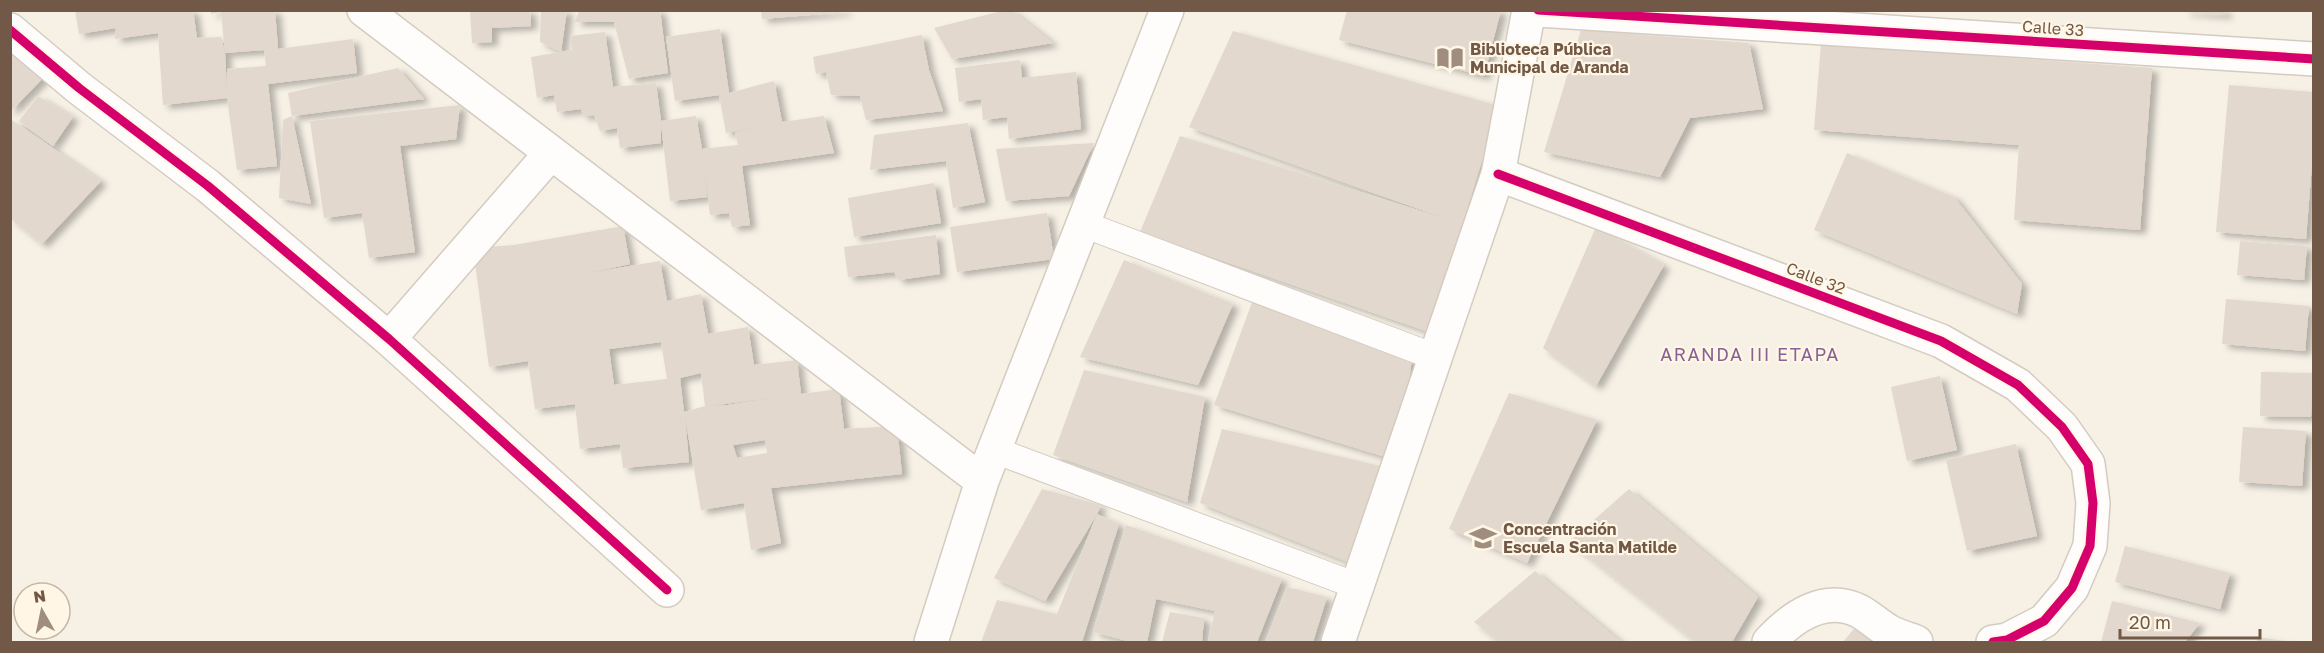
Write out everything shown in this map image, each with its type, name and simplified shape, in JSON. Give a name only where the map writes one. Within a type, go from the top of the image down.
[{"type":"street","points":[[364,10],[982,481]]},
{"type":"street","points":[[931,642],[982,481],[1167,10]]},
{"type":"street","points":[[1338,642],[1498,174],[1529,10]]},
{"type":"street","name":"Calle 33","points":[[1538,10],[2313,59]]},
{"type":"street","points":[[10,30],[79,88],[208,186],[389,339],[667,590]]},
{"type":"street","points":[[389,339],[551,153]]},
{"type":"street","name":"Calle 32","points":[[1498,174],[1941,341],[2018,385],[2062,427],[2088,464],[2093,503],[2091,546],[2072,588],[2044,621],[2007,640],[1993,642]]},
{"type":"street","points":[[1769,642],[1785,625],[1820,605],[1839,605],[1858,610],[1890,632],[1916,642]]},
{"type":"lane","points":[[1083,224],[1435,357]]},
{"type":"lane","points":[[994,450],[1357,586]]},
{"type":"building","points":[[75,10],[193,10],[197,38],[221,37],[225,53],[221,12],[211,14],[211,10],[275,10],[278,49],[353,39],[357,73],[268,84],[277,166],[237,170],[227,98],[163,105],[158,33],[115,39],[116,28],[79,34]],"holes":[[[264,50],[266,66],[227,69],[227,89],[225,53]]]},
{"type":"building","points":[[470,10],[530,10],[531,26],[492,28],[492,42],[472,43]]},
{"type":"building","points":[[541,10],[567,10],[561,52],[540,42]]},
{"type":"building","points":[[580,10],[660,10],[668,73],[629,79],[614,22],[574,22]]},
{"type":"building","points":[[761,10],[846,10],[846,12],[762,19]]},
{"type":"building","points":[[1011,10],[1053,43],[952,59],[934,28]]},
{"type":"building","name":"Biblioteca Pública Municipal de Aranda","points":[[1347,10],[1501,10],[1484,76],[1339,40]]},
{"type":"building","points":[[2184,10],[2226,10],[2226,15],[2184,12]]},
{"type":"building","points":[[720,29],[729,93],[774,81],[782,122],[824,116],[834,153],[742,166],[750,225],[732,227],[729,213],[710,215],[705,173],[707,197],[670,201],[661,124],[661,143],[620,148],[617,128],[600,131],[594,115],[583,116],[581,109],[557,112],[554,95],[537,98],[531,57],[572,50],[570,36],[605,32],[613,87],[656,83],[661,121],[696,116],[702,149],[738,145],[735,132],[752,128],[726,133],[719,95],[675,101],[666,37]]},
{"type":"building","points":[[1581,30],[1749,43],[1763,109],[1690,118],[1660,177],[1544,152]]},
{"type":"building","points":[[1233,31],[1499,106],[1429,332],[1140,232],[1180,136],[1447,219],[1189,127]]},
{"type":"building","points":[[922,35],[929,70],[943,111],[866,120],[860,96],[831,95],[826,72],[816,74],[813,57]]},
{"type":"building","points":[[1821,44],[2152,68],[2140,230],[2014,220],[2019,145],[1814,130]]},
{"type":"building","points":[[10,52],[45,76],[10,112]]},
{"type":"building","points":[[1020,60],[1022,78],[1076,72],[1081,129],[1009,139],[1007,117],[983,120],[981,99],[959,102],[955,68]]},
{"type":"building","points":[[398,68],[424,99],[292,116],[288,93]]},
{"type":"building","points":[[2229,85],[2313,92],[2313,151],[2306,239],[2216,232]]},
{"type":"building","points":[[38,96],[73,117],[53,146],[19,121]]},
{"type":"building","points":[[460,105],[456,139],[400,146],[415,252],[369,258],[362,213],[324,218],[310,121]]},
{"type":"building","points":[[292,116],[311,204],[279,198],[283,120]]},
{"type":"building","points":[[10,119],[101,181],[42,244],[10,218]]},
{"type":"building","points":[[968,123],[985,202],[953,208],[946,161],[870,170],[874,135]]},
{"type":"building","points":[[1094,143],[1069,196],[1006,201],[996,149]]},
{"type":"building","points":[[1847,153],[1954,197],[2022,284],[2017,314],[1814,230]]},
{"type":"building","points":[[934,183],[941,223],[854,237],[848,198]]},
{"type":"building","points":[[1047,213],[1054,259],[957,272],[950,227]]},
{"type":"building","points":[[623,226],[630,264],[588,273],[660,261],[667,301],[701,294],[708,334],[748,327],[754,365],[797,360],[801,394],[839,389],[844,429],[897,426],[902,474],[771,488],[781,543],[751,550],[744,503],[701,510],[685,417],[689,462],[623,468],[620,444],[580,449],[575,404],[535,409],[528,361],[489,367],[473,248],[514,245]],"holes":[[[661,342],[667,379],[614,385],[609,349]],[[701,373],[705,406],[684,412],[680,378]],[[770,398],[728,405],[710,406]],[[765,440],[767,453],[737,458],[733,445]]]},
{"type":"building","points":[[1596,227],[1664,265],[1596,386],[1543,348]]},
{"type":"building","points":[[936,235],[940,274],[899,280],[894,272],[848,277],[844,247]]},
{"type":"building","points":[[2240,241],[2307,246],[2304,280],[2237,275]]},
{"type":"building","points":[[1124,260],[1233,304],[1198,385],[1080,357]]},
{"type":"building","points":[[1254,297],[1412,358],[1399,461],[1214,405]]},
{"type":"building","points":[[2226,299],[2309,306],[2305,351],[2222,344]]},
{"type":"building","points":[[1084,370],[1205,397],[1187,502],[1053,455]]},
{"type":"building","points":[[2261,372],[2313,373],[2311,417],[2260,416]]},
{"type":"building","points":[[1940,376],[1957,450],[1907,461],[1891,387]]},
{"type":"building","points":[[1509,393],[1597,420],[1527,563],[1449,529]]},
{"type":"building","points":[[2243,427],[2306,431],[2302,486],[2239,482]]},
{"type":"building","points":[[1222,429],[1385,467],[1348,562],[1200,503]]},
{"type":"building","points":[[2016,444],[2037,536],[1967,551],[1946,460]]},
{"type":"building","points":[[1042,489],[1101,505],[1045,601],[994,578]]},
{"type":"building","points":[[1629,489],[1758,597],[1732,642],[1696,642],[1569,542]]},
{"type":"building","points":[[1097,514],[1119,524],[1082,642],[981,642],[997,600],[1057,614]]},
{"type":"building","points":[[1126,525],[1282,579],[1257,642],[1208,642],[1215,611],[1156,599],[1147,642],[1132,642],[1093,632]]},
{"type":"building","points":[[2125,546],[2230,573],[2220,609],[2115,582]]},
{"type":"building","points":[[1535,571],[1621,642],[1500,642],[1474,622]]},
{"type":"building","points":[[1287,587],[1327,597],[1313,642],[1266,642]]},
{"type":"building","points":[[2112,601],[2200,623],[2185,642],[2101,642]]},
{"type":"building","points":[[1170,612],[1204,618],[1202,642],[1162,642]]},
{"type":"building","points":[[1858,624],[1881,642],[1843,642]]},
{"type":"building","points":[[2258,637],[2285,641],[2285,642],[2257,642]]},
{"type":"cycle path","points":[[1538,10],[2314,59]]},
{"type":"cycle path","points":[[10,30],[79,88],[208,186],[389,339],[667,590]]},
{"type":"cycle path","points":[[1498,174],[1941,341],[2018,385],[2062,427],[2088,464],[2093,503],[2090,546],[2072,588],[2044,621],[2007,640],[1993,642]]},
{"type":"place","name":"Biblioteca Pública Municipal de Aranda","points":[[1450,58]]},
{"type":"place","name":"Concentración Escuela Santa Matilde","points":[[1483,538]]},
{"type":"district","name":"ARANDA III ETAPA","points":[[1750,355]]}]
